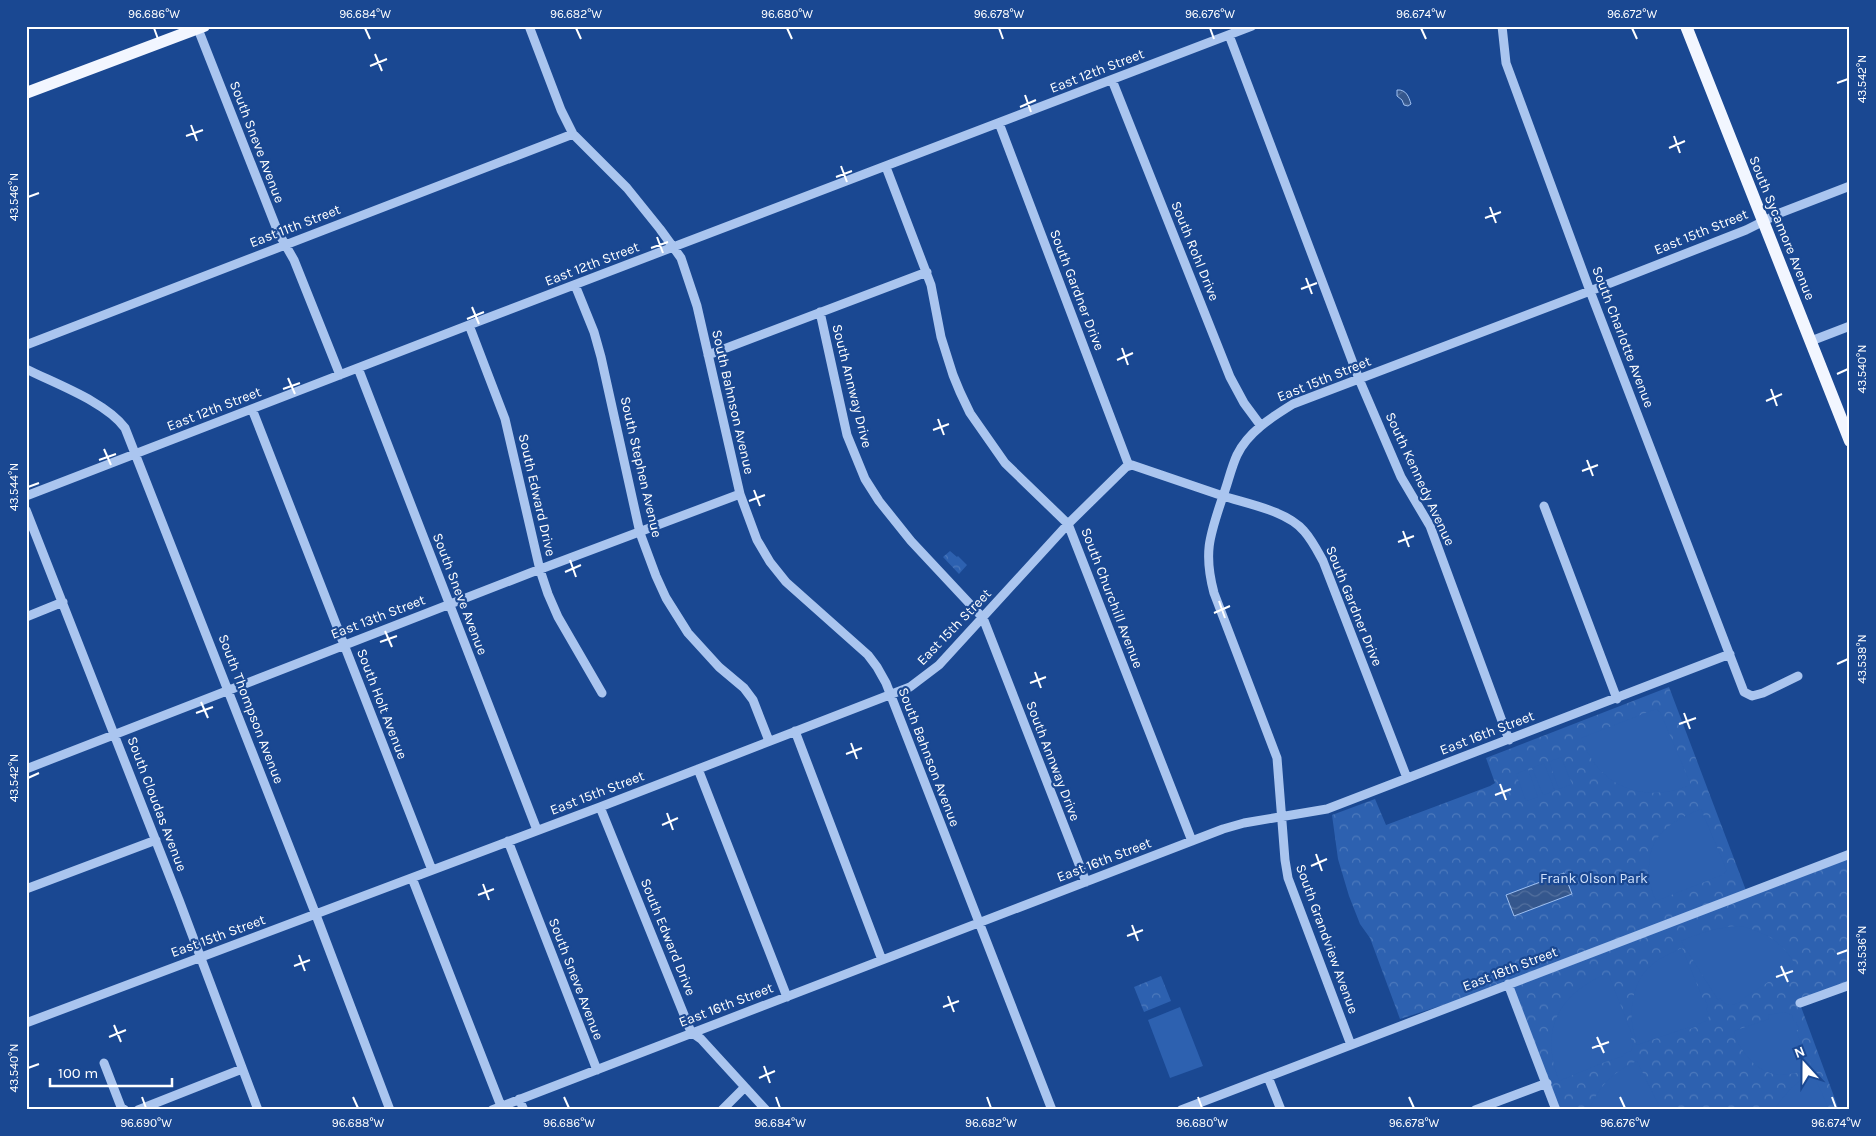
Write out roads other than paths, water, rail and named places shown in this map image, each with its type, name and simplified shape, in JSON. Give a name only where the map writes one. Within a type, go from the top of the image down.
[{"type":"main road","points":[[26,93],[201,27]]},
{"type":"main road","name":"South Sycamore Avenue","points":[[1686,27],[1850,441]]},
{"type":"street","name":"South Bahnson Avenue","points":[[529,26],[561,110],[574,134],[621,182],[681,258],[693,290],[740,494],[754,535],[770,562],[786,582],[868,655],[880,672],[1052,1110]]},
{"type":"street","name":"East 12th Street","points":[[26,496],[1252,26]]},
{"type":"street","name":"South Charlotte Avenue","points":[[1502,26],[1506,63],[1590,291],[1744,692],[1752,696],[1763,693],[1798,676]]},
{"type":"street","name":"South Sneve Avenue","points":[[201,27],[278,232],[294,260],[340,375]]},
{"type":"street","name":"South Kennedy Avenue","points":[[1229,35],[1359,379],[1401,477],[1430,526],[1509,740]]},
{"type":"street","name":"South Rohl Drive","points":[[1112,80],[1230,377],[1244,403],[1261,426]]},
{"type":"street","name":"South Gardner Drive","points":[[999,123],[1129,466]]},
{"type":"street","name":"East 11th Street","points":[[26,344],[574,134]]},
{"type":"street","name":"South Churchill Avenue","points":[[886,167],[927,272],[948,359],[970,413],[1005,463],[1068,524],[1192,841]]},
{"type":"street","name":"East 15th Street","points":[[1223,496],[1237,455],[1244,443],[1261,426],[1293,404],[1746,230],[1850,186]]},
{"type":"street","points":[[708,356],[927,272]]},
{"type":"street","name":"South Stephen Avenue","points":[[575,285],[594,332],[601,357],[640,533],[656,576],[688,633],[703,650],[744,688],[753,700],[769,741]]},
{"type":"street","name":"South Annway Drive","points":[[820,312],[847,435],[865,479],[879,502],[911,541],[983,618],[1086,882]]},
{"type":"street","name":"South Edward Drive","points":[[468,325],[505,419],[540,570],[558,617],[602,693]]},
{"type":"street","points":[[1811,341],[1850,326]]},
{"type":"street","name":"South Sneve Avenue","points":[[358,368],[537,830]]},
{"type":"street","name":"South Thompson Avenue","points":[[26,369],[106,408],[119,419],[125,428],[316,915],[390,1110]]},
{"type":"street","name":"South Holt Avenue","points":[[252,409],[432,870]]},
{"type":"street","points":[[1129,466],[1132,465],[1223,496]]},
{"type":"street","name":"East 15th Street","points":[[26,1023],[316,915],[910,687],[939,665],[1068,524],[1124,468],[1129,466]]},
{"type":"street","name":"East 13th Street","points":[[26,769],[740,494]]},
{"type":"street","name":"South Gardner Drive","points":[[1223,496],[1283,515],[1304,530],[1314,544],[1326,570],[1407,778]]},
{"type":"street","name":"South Grandview Avenue","points":[[1223,496],[1208,546],[1207,560],[1210,577],[1214,593],[1277,758],[1288,878],[1351,1045]]},
{"type":"street","points":[[1544,506],[1617,698]]},
{"type":"street","name":"South Cloudas Avenue","points":[[26,510],[156,840],[258,1110]]},
{"type":"street","points":[[26,617],[63,602]]},
{"type":"street","name":"East 16th Street","points":[[496,1108],[1192,841],[1237,825],[1327,809],[1730,654]]},
{"type":"street","points":[[795,731],[882,960]]},
{"type":"street","points":[[698,769],[787,997]]},
{"type":"street","name":"South Edward Drive","points":[[600,807],[692,1032],[701,1039],[766,1110]]},
{"type":"street","points":[[26,889],[156,840]]},
{"type":"street","name":"South Sneve Avenue","points":[[508,841],[597,1070]]},
{"type":"street","name":"East 18th Street","points":[[1181,1110],[1850,854]]},
{"type":"street","points":[[412,878],[496,1108]]},
{"type":"street","points":[[1508,984],[1556,1110]]},
{"type":"street","points":[[1800,1004],[1850,985]]},
{"type":"street","points":[[104,1063],[121,1107],[125,1110]]},
{"type":"street","points":[[138,1110],[242,1069]]},
{"type":"street","points":[[1268,1077],[1281,1110]]},
{"type":"street","points":[[1475,1110],[1546,1083]]},
{"type":"street","points":[[722,1110],[744,1088]]},
{"type":"street","points":[[520,1099],[524,1110]]},
{"type":"water","points":[[1397,90],[1405,92],[1411,104],[1408,106],[1404,105],[1397,96]]},
{"type":"water","points":[[1564,873],[1572,894],[1514,916],[1506,895]]},
{"type":"park label","name":"Frank Olson Park","points":[[1594,878]]}]
